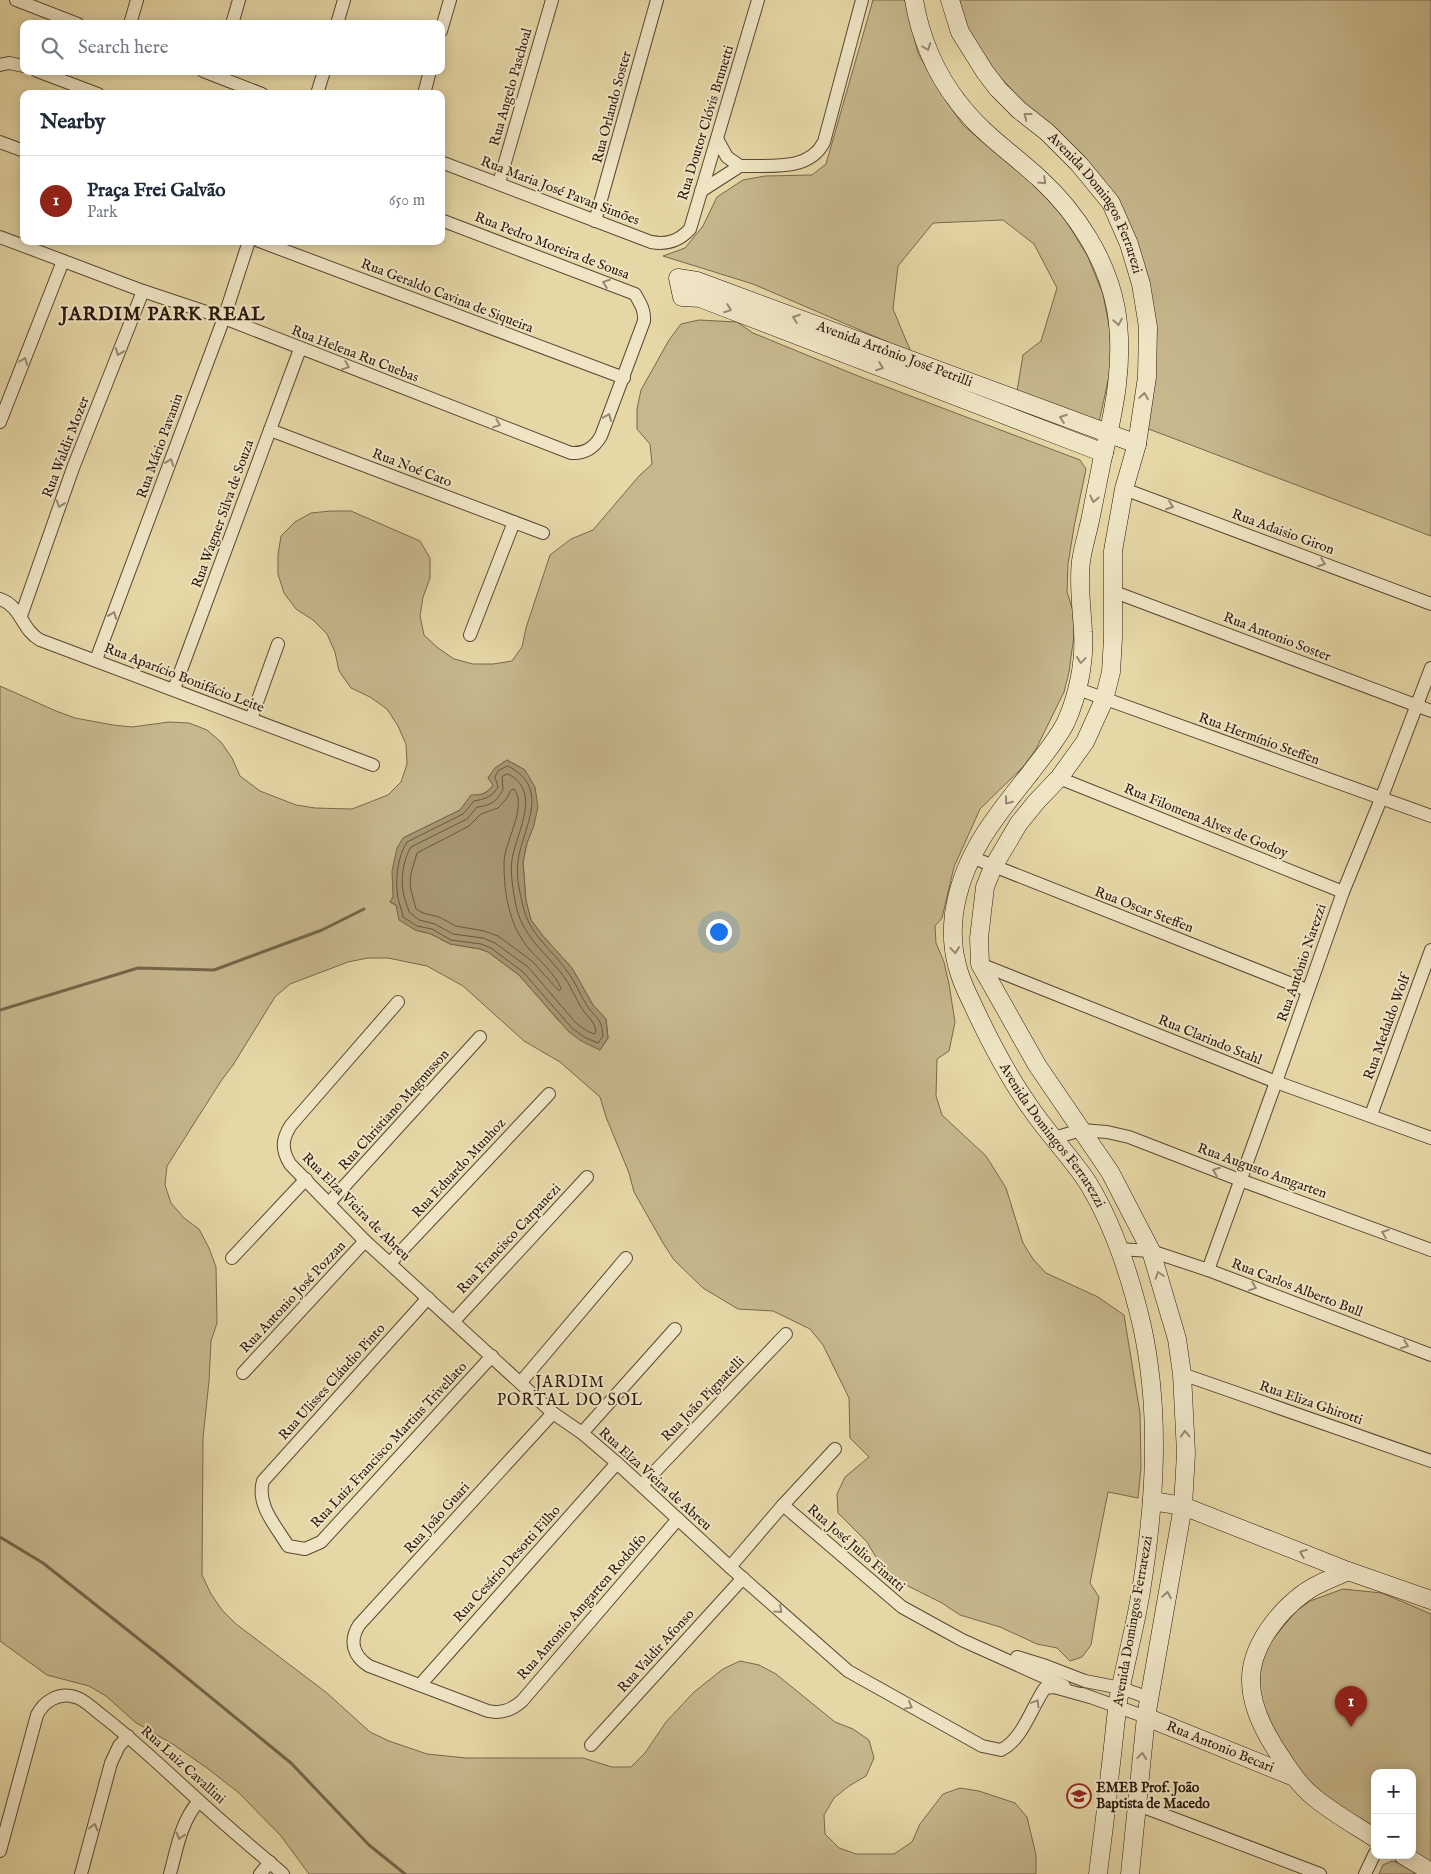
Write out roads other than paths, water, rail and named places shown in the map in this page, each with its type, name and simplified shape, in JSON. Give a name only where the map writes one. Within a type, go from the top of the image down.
[{"type":"main road","name":"Avenida Domingos Ferrarezi","points":[[914,0],[923,34],[943,81],[960,105],[993,141],[1038,176],[1066,204],[1088,238],[1111,287],[1119,330],[1119,375],[1109,435]]},
{"type":"main road","name":"Avenida Domingos Ferrarezi","points":[[950,0],[960,32],[985,72],[998,89],[1047,132],[1079,164],[1110,203],[1129,244],[1141,284],[1148,327],[1148,377],[1137,444]]},
{"type":"main road","name":"Avenida Artônio José Petrilli","points":[[1103,457],[700,298],[682,297],[678,278],[697,281],[1137,444]]},
{"type":"main road","name":"Avenida Domingos Ferrarezzi","points":[[1098,1874],[1118,1707],[1141,1593],[1152,1501],[1153,1413],[1150,1370],[1142,1325],[1118,1249],[1104,1215],[1089,1185],[1071,1159],[1031,1110],[1005,1068],[982,1025],[957,965],[954,916],[962,881],[971,858],[992,821],[1062,731],[1078,689],[1084,640],[1080,594],[1081,560],[1109,435]]},
{"type":"main road","points":[[980,964],[981,912],[985,887],[993,867],[1019,823],[1059,778],[1085,742],[1104,700],[1113,646],[1113,551],[1124,489],[1137,444]]},
{"type":"main road","points":[[1103,457],[1124,489]]},
{"type":"main road","name":"Avenida Domingos Ferrarezzi","points":[[980,964],[1037,1065],[1110,1172],[1151,1251],[1177,1339],[1182,1374],[1186,1453],[1183,1506],[1146,1717],[1130,1874]]},
{"type":"main road","points":[[1152,1501],[1183,1506],[1348,1571],[1431,1600]]},
{"type":"main road","points":[[1348,1571],[1316,1585],[1304,1593],[1277,1619],[1263,1639],[1253,1663],[1250,1679],[1256,1710],[1268,1736],[1294,1777],[1314,1798],[1371,1835]]},
{"type":"main road","name":"Rua Antonio Becari","points":[[1146,1717],[1294,1777]]},
{"type":"main road","points":[[1410,1859],[1431,1872]]},
{"type":"street","points":[[16,0],[29,2],[69,20]]},
{"type":"street","points":[[131,20],[137,0]]},
{"type":"street","points":[[233,20],[239,0]]},
{"type":"street","points":[[338,20],[344,0]]},
{"type":"street","points":[[444,20],[450,0]]},
{"type":"street","name":"Rua Angelo Paschoal","points":[[499,183],[552,0]]},
{"type":"street","name":"Rua Orlando Soster","points":[[595,221],[657,0]]},
{"type":"street","name":"Rua Doutor Clóvis Brunetti","points":[[668,243],[680,238],[690,229],[758,0]]},
{"type":"street","points":[[701,191],[740,166],[795,164],[807,160],[817,153],[824,142],[862,0]]},
{"type":"street","points":[[0,65],[9,63],[20,65]]},
{"type":"street","points":[[48,75],[87,90]]},
{"type":"street","points":[[220,75],[253,90]]},
{"type":"street","points":[[318,90],[323,75]]},
{"type":"street","points":[[425,90],[429,75]]},
{"type":"street","points":[[717,139],[727,157],[740,166]]},
{"type":"street","points":[[0,142],[20,150]]},
{"type":"street","name":"Rua Maria José Pavan Simões","points":[[445,163],[651,242],[668,243]]},
{"type":"street","name":"Rua Pedro Moreira de Sousa","points":[[445,222],[635,294],[643,310],[644,321],[624,378]]},
{"type":"street","name":"Rua Helena Ru Cuebas","points":[[0,237],[20,245]]},
{"type":"street","name":"Rua Helena Ru Cuebas","points":[[21,245],[143,291],[224,318],[300,349],[571,452],[587,451],[599,440],[624,378]]},
{"type":"street","name":"Rua Mário Pavanin","points":[[96,660],[224,318],[247,245]]},
{"type":"street","name":"Rua Geraldo Cavina de Siqueira","points":[[271,245],[624,378]]},
{"type":"street","points":[[0,422],[63,261]]},
{"type":"street","name":"Rua Waldir Mozer","points":[[22,616],[73,468],[143,291]]},
{"type":"street","name":"Rua Wagner Silva de Souza","points":[[174,689],[300,349]]},
{"type":"street","name":"Rua Noé Cato","points":[[270,430],[542,533]]},
{"type":"street","name":"Rua Adaisio Giron","points":[[1124,489],[1431,604]]},
{"type":"street","points":[[470,634],[514,522]]},
{"type":"street","name":"Rua Antonio Soster","points":[[1112,591],[1431,711]]},
{"type":"street","name":"Rua Aparício Bonifácio Leite","points":[[0,599],[10,604],[22,616],[28,631],[40,640],[373,765]]},
{"type":"street","points":[[251,719],[278,644]]},
{"type":"street","name":"Rua Antônio Narezzi","points":[[1208,1270],[1343,892],[1431,668]]},
{"type":"street","name":"Rua Hermínio Steffen","points":[[1078,689],[1104,700],[1431,816]]},
{"type":"street","name":"Rua Filomena Alves de Godoy","points":[[1059,778],[1343,892]]},
{"type":"street","name":"Rua Oscar Steffen","points":[[971,858],[1307,990]]},
{"type":"street","name":"Rua Medaldo Wolf","points":[[1371,1115],[1431,950]]},
{"type":"street","name":"Rua Clarindo Stahl","points":[[980,964],[1276,1082],[1431,1138]]},
{"type":"street","name":"Rua Elza Vieira de Abreu","points":[[398,1002],[291,1125],[285,1134],[283,1144],[285,1155],[290,1164],[365,1241],[454,1320],[553,1413],[582,1433],[617,1463],[730,1567],[848,1671],[982,1746],[1000,1750],[1013,1742],[1045,1688],[1054,1687],[1090,1698]]},
{"type":"street","name":"Rua Christiano Magnusson","points":[[329,1203],[480,1037]]},
{"type":"street","name":"Rua Eduardo Munhoz","points":[[390,1263],[549,1094]]},
{"type":"street","points":[[1054,1138],[1081,1130]]},
{"type":"street","name":"Rua Augusto Amgarten","points":[[1081,1130],[1107,1132],[1129,1137],[1431,1250]]},
{"type":"street","name":"Rua Francisco Carpanezi","points":[[454,1320],[587,1177]]},
{"type":"street","points":[[232,1258],[306,1179]]},
{"type":"street","name":"Rua Antonio José Pozzan","points":[[243,1373],[365,1241]]},
{"type":"street","name":"Rua Carlos Alberto Bull","points":[[1118,1249],[1151,1251],[1208,1270],[1431,1355]]},
{"type":"street","points":[[520,1382],[626,1258]]},
{"type":"street","name":"Rua Ulisses Cláudio Pinto","points":[[305,1549],[288,1546],[262,1504],[262,1487],[266,1477],[428,1298]]},
{"type":"street","points":[[582,1433],[675,1329]]},
{"type":"street","name":"Rua João Pignatelli","points":[[642,1485],[786,1334]]},
{"type":"street","name":"Rua Luiz Francisco Martins Trivellato","points":[[305,1549],[321,1542],[492,1356]]},
{"type":"street","name":"Rua Eliza Ghirotti","points":[[1182,1374],[1431,1461]]},
{"type":"street","name":"Rua João Guari","points":[[420,1685],[362,1662],[353,1648],[355,1632],[359,1625],[553,1413]]},
{"type":"street","points":[[730,1567],[783,1505],[835,1449]]},
{"type":"street","name":"Rua Cesário Desotti Filho","points":[[420,1685],[617,1463]]},
{"type":"street","name":"Rua José Julio Finatti","points":[[783,1505],[893,1601],[962,1640],[1090,1698],[1146,1717]]},
{"type":"street","name":"Rua Antonio Amgarten Rodolfo","points":[[420,1685],[488,1711],[506,1711],[522,1701],[678,1519]]},
{"type":"street","name":"Rua Valdir Afonso","points":[[591,1745],[743,1578]]},
{"type":"street","name":"Rua José Julio Finatti","points":[[962,1640],[1046,1666],[1085,1681],[1121,1688],[1149,1698]]},
{"type":"street","name":"Rua Luiz Cavallini","points":[[0,1851],[37,1715],[42,1706],[55,1698],[70,1696],[80,1699],[128,1736],[283,1874]]},
{"type":"street","points":[[82,1874],[111,1763],[128,1736]]},
{"type":"street","points":[[170,1874],[183,1825],[192,1808],[199,1801]]},
{"type":"street","points":[[1138,1805],[1320,1874]]},
{"type":"street","points":[[1365,1874],[1372,1859]]},
{"type":"street","points":[[260,1874],[270,1862]]},
{"type":"water","points":[[507,760],[525,770],[535,787],[538,807],[523,862],[526,901],[531,920],[572,968],[593,1005],[606,1019],[608,1038],[600,1050],[581,1041],[569,1032],[519,975],[488,952],[450,944],[431,934],[415,930],[399,920],[396,905],[390,902],[393,897],[392,871],[397,848],[403,838],[460,810],[471,795],[481,794],[489,790],[493,785],[488,778],[495,768]]},
{"type":"waterway","points":[[0,1010],[138,968],[214,970],[322,930],[364,909]]},
{"type":"waterway","points":[[0,1537],[43,1563],[291,1763],[369,1845],[405,1874]]},
{"type":"place","name":"Praça Frei Galvão","points":[[1351,1727]]},
{"type":"place","name":"EMEB Prof. João Baptista de Macedo","points":[[1079,1796]]},
{"type":"district","name":"JARDIM PARK REAL","points":[[163,315]]},
{"type":"district","name":"JARDIM PORTAL DO SOL","points":[[570,1392]]}]
